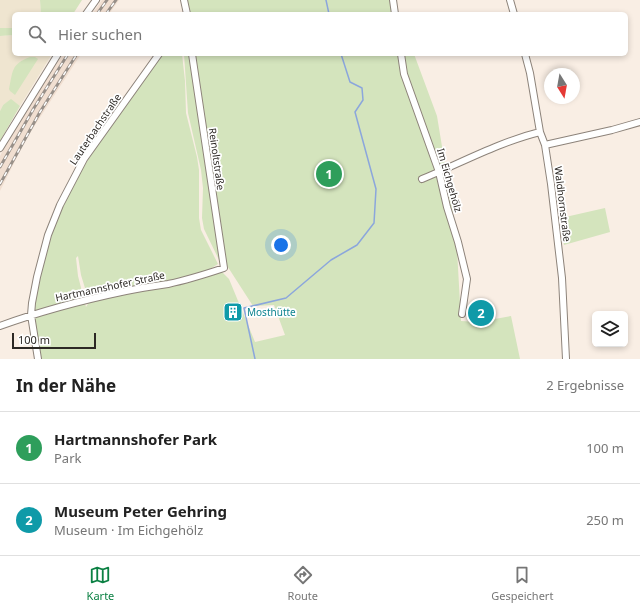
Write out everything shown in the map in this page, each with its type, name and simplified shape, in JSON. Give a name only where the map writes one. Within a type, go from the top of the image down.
[{"type":"street","points":[[87,12],[96,0]]},
{"type":"street","points":[[184,0],[186,12]]},
{"type":"street","points":[[393,0],[395,12]]},
{"type":"street","points":[[510,0],[513,12]]},
{"type":"street","points":[[0,148],[57,56]]},
{"type":"street","name":"Lauterbachstraße","points":[[38,359],[30,315],[36,277],[48,235],[60,205],[84,160],[158,56]]},
{"type":"street","name":"Reinoltstraße","points":[[192,56],[224,268]]},
{"type":"street","name":"Im Eichgehölz","points":[[401,56],[404,74],[439,172],[467,279],[462,314]]},
{"type":"street","name":"Waldhornstraße","points":[[526,56],[530,73],[540,132],[545,145],[551,184],[562,278],[566,359]]},
{"type":"street","points":[[545,145],[640,122]]},
{"type":"street","points":[[422,179],[491,149],[540,132]]},
{"type":"street","name":"Hartmannshofer Straße","points":[[0,326],[30,315],[109,294],[182,281],[224,268]]},
{"type":"shaded area","points":[[0,0],[40,0],[41,12],[12,12],[12,28],[0,28]]},
{"type":"shaded area","points":[[102,0],[119,0],[110,12],[93,12]]},
{"type":"shaded area","points":[[12,35],[12,56],[51,56],[20,106],[11,100],[3,105],[0,111],[0,36]]},
{"type":"shaded area","points":[[62,56],[80,56],[26,139],[0,191],[0,156],[12,133]]},
{"type":"green space","points":[[40,0],[82,0],[74,12],[41,12]]},
{"type":"green space","points":[[186,0],[394,0],[398,12],[188,12]]},
{"type":"green space","points":[[0,28],[12,28],[12,35],[0,36]]},
{"type":"green space","points":[[161,56],[182,56],[186,113],[199,170],[199,218],[201,230],[218,264],[205,272],[167,282],[88,298],[81,275],[78,256],[76,258],[78,276],[86,307],[89,302],[110,296],[221,271],[229,279],[255,342],[285,335],[274,305],[253,306],[224,261],[194,56],[415,56],[437,116],[456,232],[461,321],[478,322],[511,316],[520,359],[40,359],[34,320],[37,316],[34,308],[39,278],[51,236],[62,206],[78,175],[109,128]]},
{"type":"green space","points":[[184,56],[189,56],[221,259],[219,260],[204,229],[202,218],[203,188],[201,170],[188,113]]},
{"type":"green space","points":[[30,57],[35,57],[38,59],[15,95],[9,89],[12,73],[19,62]]},
{"type":"green space","points":[[11,99],[20,106],[0,141],[0,111],[3,105]]},
{"type":"green space","points":[[605,208],[610,232],[564,245],[561,218]]},
{"type":"waterway","points":[[326,0],[329,12]]},
{"type":"waterway","points":[[255,359],[244,308],[286,298],[331,260],[357,245],[374,223],[376,189],[355,112],[363,100],[362,88],[350,82],[342,56]]},
{"type":"railway","points":[[98,12],[107,0]]},
{"type":"railway","points":[[107,12],[116,0]]},
{"type":"railway","points":[[0,167],[34,108],[67,56]]},
{"type":"railway","points":[[0,184],[40,112],[76,56]]},
{"type":"place","name":"Hartmannshofer Park","points":[[329,174]]},
{"type":"place","name":"Mosthütte","points":[[233,312]]},
{"type":"place","name":"Museum Peter Gehring","points":[[481,313]]}]
